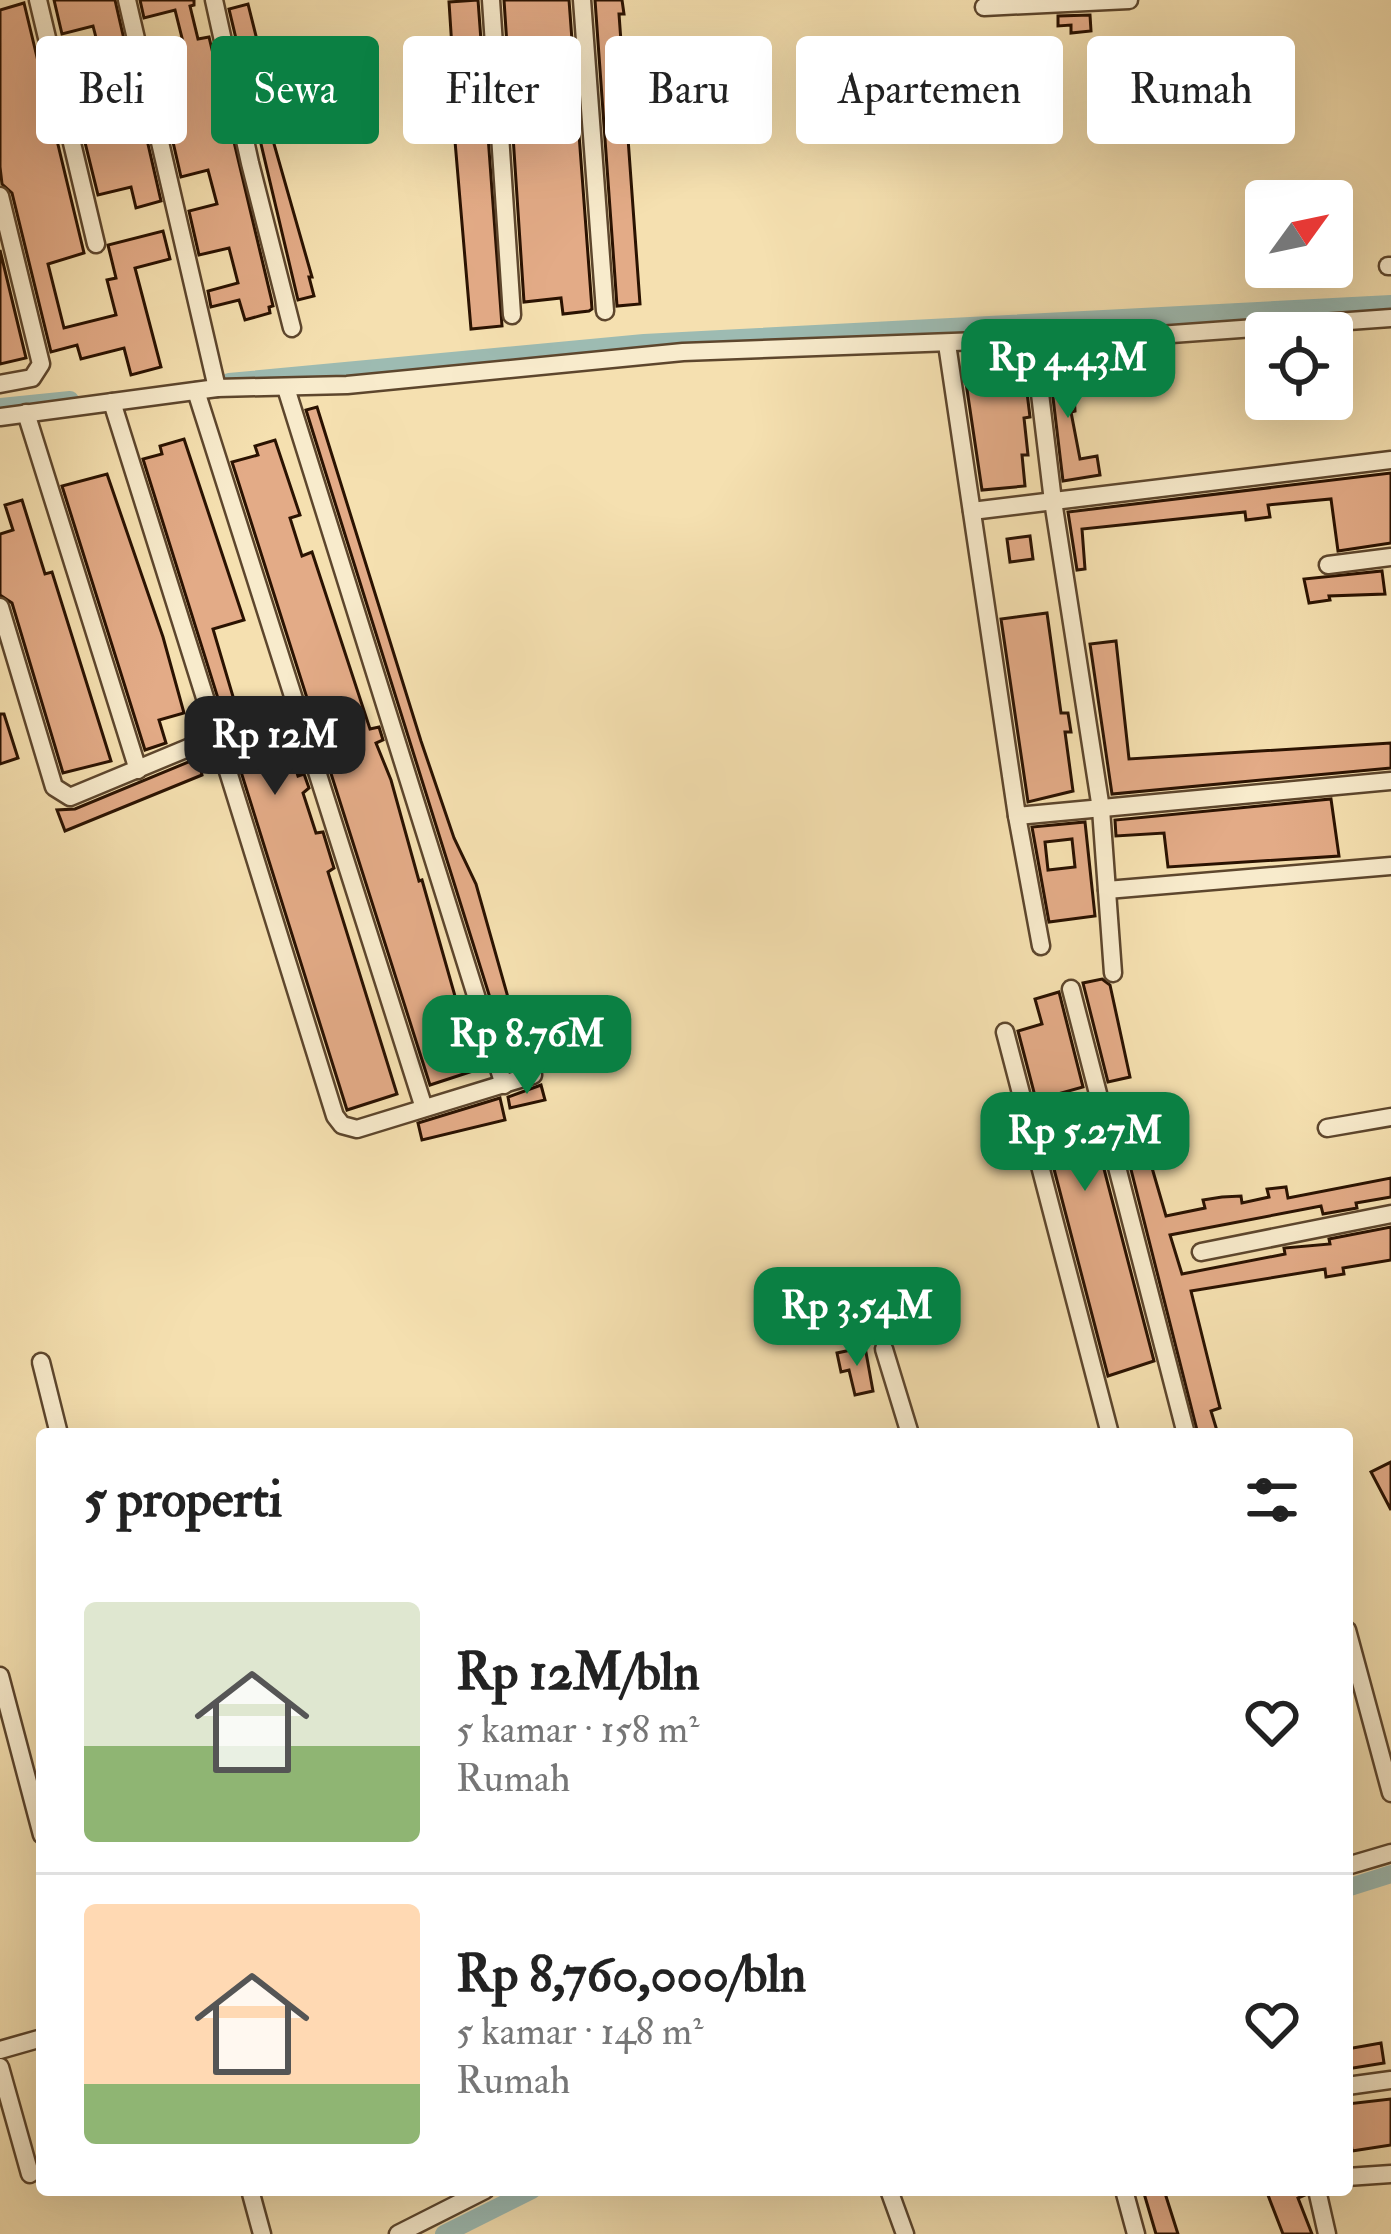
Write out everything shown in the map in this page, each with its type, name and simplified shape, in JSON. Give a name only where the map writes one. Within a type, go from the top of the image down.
[{"type":"street","points":[[38,0],[96,244]]},
{"type":"street","points":[[127,0],[217,383]]},
{"type":"street","points":[[214,0],[292,328]]},
{"type":"street","points":[[491,0],[512,315]]},
{"type":"street","points":[[582,0],[604,311]]},
{"type":"street","points":[[984,7],[1129,0]]},
{"type":"street","points":[[0,196],[40,364],[32,378],[0,384]]},
{"type":"street","points":[[0,417],[196,391],[217,383],[286,388],[683,352],[1034,344],[1391,318]]},
{"type":"street","points":[[947,344],[1017,816],[1041,946]]},
{"type":"street","points":[[1034,344],[1053,501],[1102,809],[1113,973]]},
{"type":"street","points":[[286,388],[505,1084]]},
{"type":"street","points":[[196,391],[424,1108]]},
{"type":"street","points":[[112,402],[338,1121],[357,1129],[532,1076]]},
{"type":"street","points":[[26,412],[138,770]]},
{"type":"street","points":[[972,511],[1391,460]]},
{"type":"street","points":[[1328,565],[1391,557]]},
{"type":"street","points":[[0,607],[58,792],[70,797],[217,736]]},
{"type":"street","points":[[1017,816],[1391,781]]},
{"type":"street","points":[[1107,890],[1391,866]]},
{"type":"street","points":[[1071,989],[1184,1428]]},
{"type":"street","points":[[1005,1032],[1108,1428]]},
{"type":"street","points":[[1327,1128],[1391,1118]]},
{"type":"street","points":[[1202,1252],[1391,1214]]},
{"type":"street","points":[[884,1349],[908,1428]]},
{"type":"street","points":[[41,1362],[58,1428]]},
{"type":"street","points":[[1353,1652],[1391,1793]]},
{"type":"street","points":[[0,1676],[8,1742],[36,1819]]},
{"type":"street","points":[[1353,1863],[1391,1853]]},
{"type":"street","points":[[0,2050],[36,2040]]},
{"type":"street","points":[[0,2067],[30,2174]]},
{"type":"street","points":[[1353,2085],[1391,2080]]},
{"type":"street","points":[[1353,2177],[1391,2174]]},
{"type":"street","points":[[252,2196],[262,2234]]},
{"type":"street","points":[[398,2234],[473,2196]]},
{"type":"street","points":[[891,2196],[904,2234]]},
{"type":"street","points":[[1126,2196],[1136,2234]]},
{"type":"street","points":[[1318,2196],[1327,2234]]},
{"type":"building","points":[[54,0],[115,0],[123,36],[96,36],[93,26],[62,34]]},
{"type":"building","points":[[140,0],[194,0],[190,6],[198,39],[209,37],[211,45],[211,144],[234,144],[273,306],[270,313],[245,320],[239,300],[211,307],[208,291],[238,283],[229,248],[199,255],[189,211],[217,204],[208,170],[181,177],[173,144],[187,144],[187,36],[182,36],[175,10],[144,18]]},
{"type":"building","points":[[478,0],[481,36],[451,36],[449,2]]},
{"type":"building","points":[[504,0],[569,0],[572,36],[506,36]]},
{"type":"building","points":[[595,0],[622,0],[621,36],[605,36],[605,139]]},
{"type":"building","points":[[24,3],[36,53],[36,144],[58,144],[84,253],[48,264],[64,328],[116,315],[107,280],[116,278],[108,245],[163,231],[170,259],[135,268],[161,367],[131,375],[124,348],[81,359],[77,345],[51,352],[12,193],[2,184],[0,10]]},
{"type":"building","points":[[248,4],[256,36],[235,36],[229,9]]},
{"type":"building","points":[[1090,15],[1091,31],[1071,33],[1071,25],[1058,26],[1058,16]]},
{"type":"building","points":[[85,144],[148,144],[161,201],[136,208],[131,187],[98,195]]},
{"type":"building","points":[[261,144],[274,144],[312,277],[314,296],[298,300]]},
{"type":"building","points":[[455,144],[489,144],[502,326],[471,329]]},
{"type":"building","points":[[514,144],[580,144],[592,309],[563,314],[561,298],[524,302]]},
{"type":"building","points":[[605,144],[628,144],[640,304],[617,306]]},
{"type":"building","points":[[0,250],[26,358],[0,364]]},
{"type":"building","points":[[1072,354],[1075,411],[1071,412],[1080,459],[1097,456],[1100,475],[1063,481],[1048,356]]},
{"type":"building","points":[[1024,368],[1030,417],[1024,418],[1025,486],[982,490],[965,376]]},
{"type":"building","points":[[317,407],[421,741],[454,838],[476,884],[520,1040],[529,1037],[537,1063],[512,1068],[306,410]]},
{"type":"building","points":[[184,439],[244,620],[213,629],[247,744],[284,733],[298,776],[304,774],[309,788],[303,793],[316,833],[323,832],[334,868],[328,872],[397,1094],[347,1110],[143,459],[162,454],[160,446]]},
{"type":"building","points":[[275,440],[300,515],[290,518],[302,556],[312,552],[370,729],[379,727],[383,740],[376,743],[422,880],[476,1070],[430,1085],[232,462],[258,455],[255,446]]},
{"type":"building","points":[[1391,473],[1391,543],[1338,551],[1331,499],[1268,505],[1270,517],[1246,520],[1245,512],[1082,529],[1085,569],[1077,570],[1068,512]]},
{"type":"building","points":[[107,474],[184,713],[159,720],[166,743],[145,750],[62,486]]},
{"type":"building","points":[[22,500],[45,574],[52,572],[111,761],[63,773],[12,603],[0,595],[0,534],[13,530],[5,505]]},
{"type":"building","points":[[1030,536],[1033,559],[1010,562],[1007,539]]},
{"type":"building","points":[[1382,571],[1385,594],[1329,596],[1330,600],[1309,603],[1304,579]]},
{"type":"building","points":[[1047,613],[1061,713],[1068,713],[1071,732],[1065,732],[1073,791],[1028,802],[1001,619]]},
{"type":"building","points":[[1116,641],[1129,759],[1391,743],[1391,768],[1112,794],[1090,644]]},
{"type":"building","points":[[0,714],[4,714],[18,758],[0,764]]},
{"type":"building","points":[[198,758],[202,775],[65,831],[57,810],[75,809]]},
{"type":"building","points":[[1331,799],[1339,856],[1168,867],[1164,833],[1116,836],[1115,820]]},
{"type":"building","points":[[1085,822],[1095,916],[1049,922],[1032,827]],"holes":[[[1072,839],[1075,867],[1048,870],[1045,842]]]},
{"type":"building","points":[[1102,979],[1110,985],[1130,1077],[1108,1082],[1083,983]]},
{"type":"building","points":[[1059,992],[1083,1087],[1054,1095],[1063,1127],[1091,1119],[1154,1361],[1108,1376],[1018,1031],[1042,1024],[1035,999]]},
{"type":"building","points":[[541,1085],[545,1100],[510,1108],[508,1097]]},
{"type":"building","points":[[500,1098],[505,1120],[422,1140],[418,1123]]},
{"type":"building","points":[[1141,1130],[1166,1216],[1205,1208],[1203,1200],[1241,1196],[1242,1203],[1269,1197],[1267,1189],[1286,1187],[1288,1198],[1391,1178],[1391,1197],[1356,1203],[1357,1208],[1323,1214],[1321,1206],[1170,1235],[1182,1274],[1391,1227],[1391,1260],[1343,1268],[1344,1274],[1326,1277],[1325,1269],[1191,1291],[1220,1408],[1211,1411],[1216,1428],[1196,1428],[1122,1134]]},
{"type":"building","points":[[865,1347],[873,1391],[855,1395],[849,1370],[841,1372],[837,1353]]},
{"type":"building","points":[[1391,1462],[1391,1510],[1371,1472]]},
{"type":"building","points":[[1381,2043],[1384,2063],[1353,2068],[1353,2048]]},
{"type":"building","points":[[1391,2099],[1391,2145],[1353,2151],[1353,2103]]},
{"type":"building","points":[[1145,2196],[1166,2196],[1178,2234],[1156,2234]]},
{"type":"building","points":[[1268,2196],[1303,2196],[1298,2198],[1312,2234],[1283,2234]]},
{"type":"waterway","points":[[229,382],[644,343],[1391,304]]},
{"type":"waterway","points":[[0,407],[70,400]]},
{"type":"waterway","points":[[1353,1886],[1391,1874]]},
{"type":"waterway","points":[[444,2234],[520,2196]]}]
